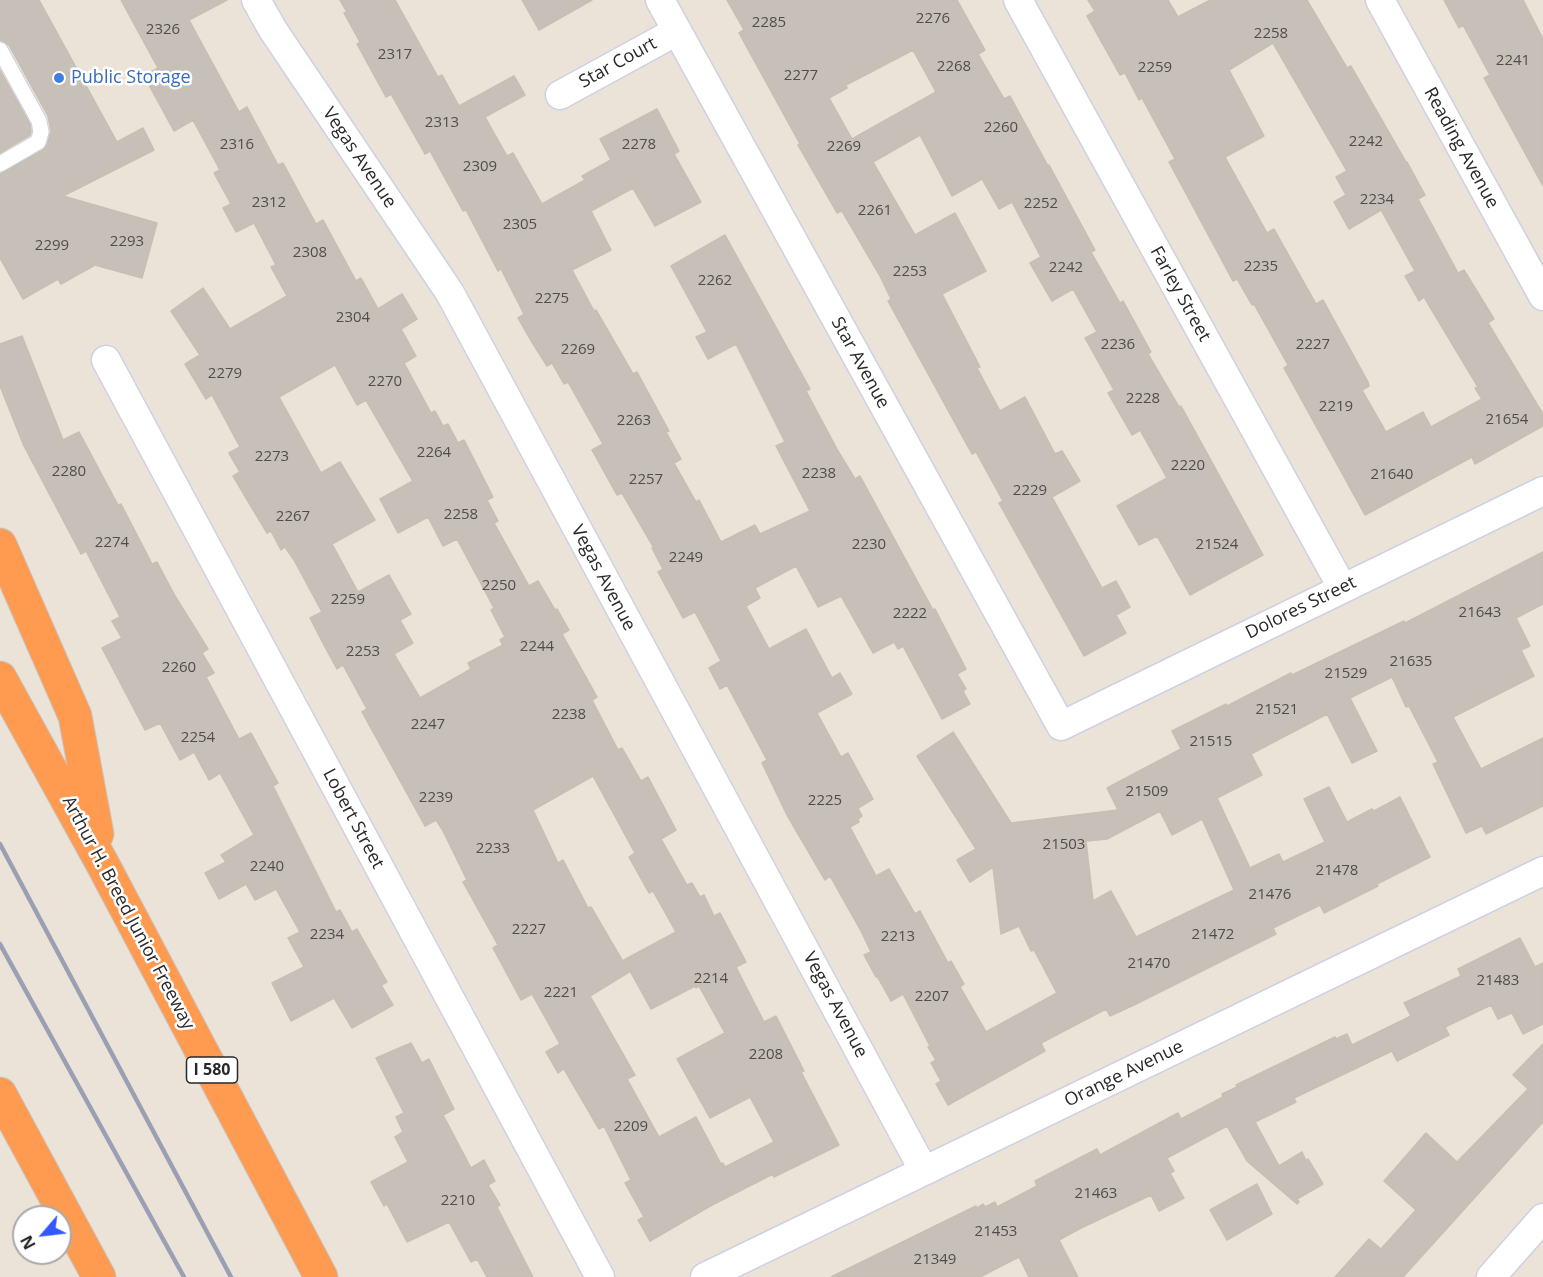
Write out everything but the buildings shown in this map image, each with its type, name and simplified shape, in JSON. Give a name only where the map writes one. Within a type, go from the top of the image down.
[{"type":"highway","points":[[0,545],[75,716],[102,863]]},
{"type":"highway","name":"Arthur H. Breed Junior Freeway","points":[[0,678],[102,863],[321,1277]]},
{"type":"highway","points":[[0,1094],[99,1277]]},
{"type":"highway","points":[[0,1114],[57,1198]]},
{"type":"street","name":"Vegas Avenue","points":[[256,0],[273,30],[450,293],[924,1171]]},
{"type":"street","name":"Star Avenue","points":[[660,0],[1060,726]]},
{"type":"street","name":"Farley Street","points":[[1018,0],[1342,587]]},
{"type":"street","name":"Reading Avenue","points":[[1380,0],[1543,296]]},
{"type":"street","name":"Star Court","points":[[560,95],[677,31]]},
{"type":"street","name":"Lobert Street","points":[[106,360],[600,1277]]},
{"type":"street","name":"Dolores Street","points":[[1060,726],[1543,491]]},
{"type":"street","name":"Orange Avenue","points":[[705,1277],[1543,871]]},
{"type":"street","points":[[1491,1277],[1543,1218]]},
{"type":"lane","points":[[0,50],[39,121],[41,132],[38,142],[0,164]]},
{"type":"railway","points":[[0,844],[231,1277]]},
{"type":"railway","points":[[0,944],[184,1277]]},
{"type":"place","name":"Public Storage","points":[[59,78]]}]
